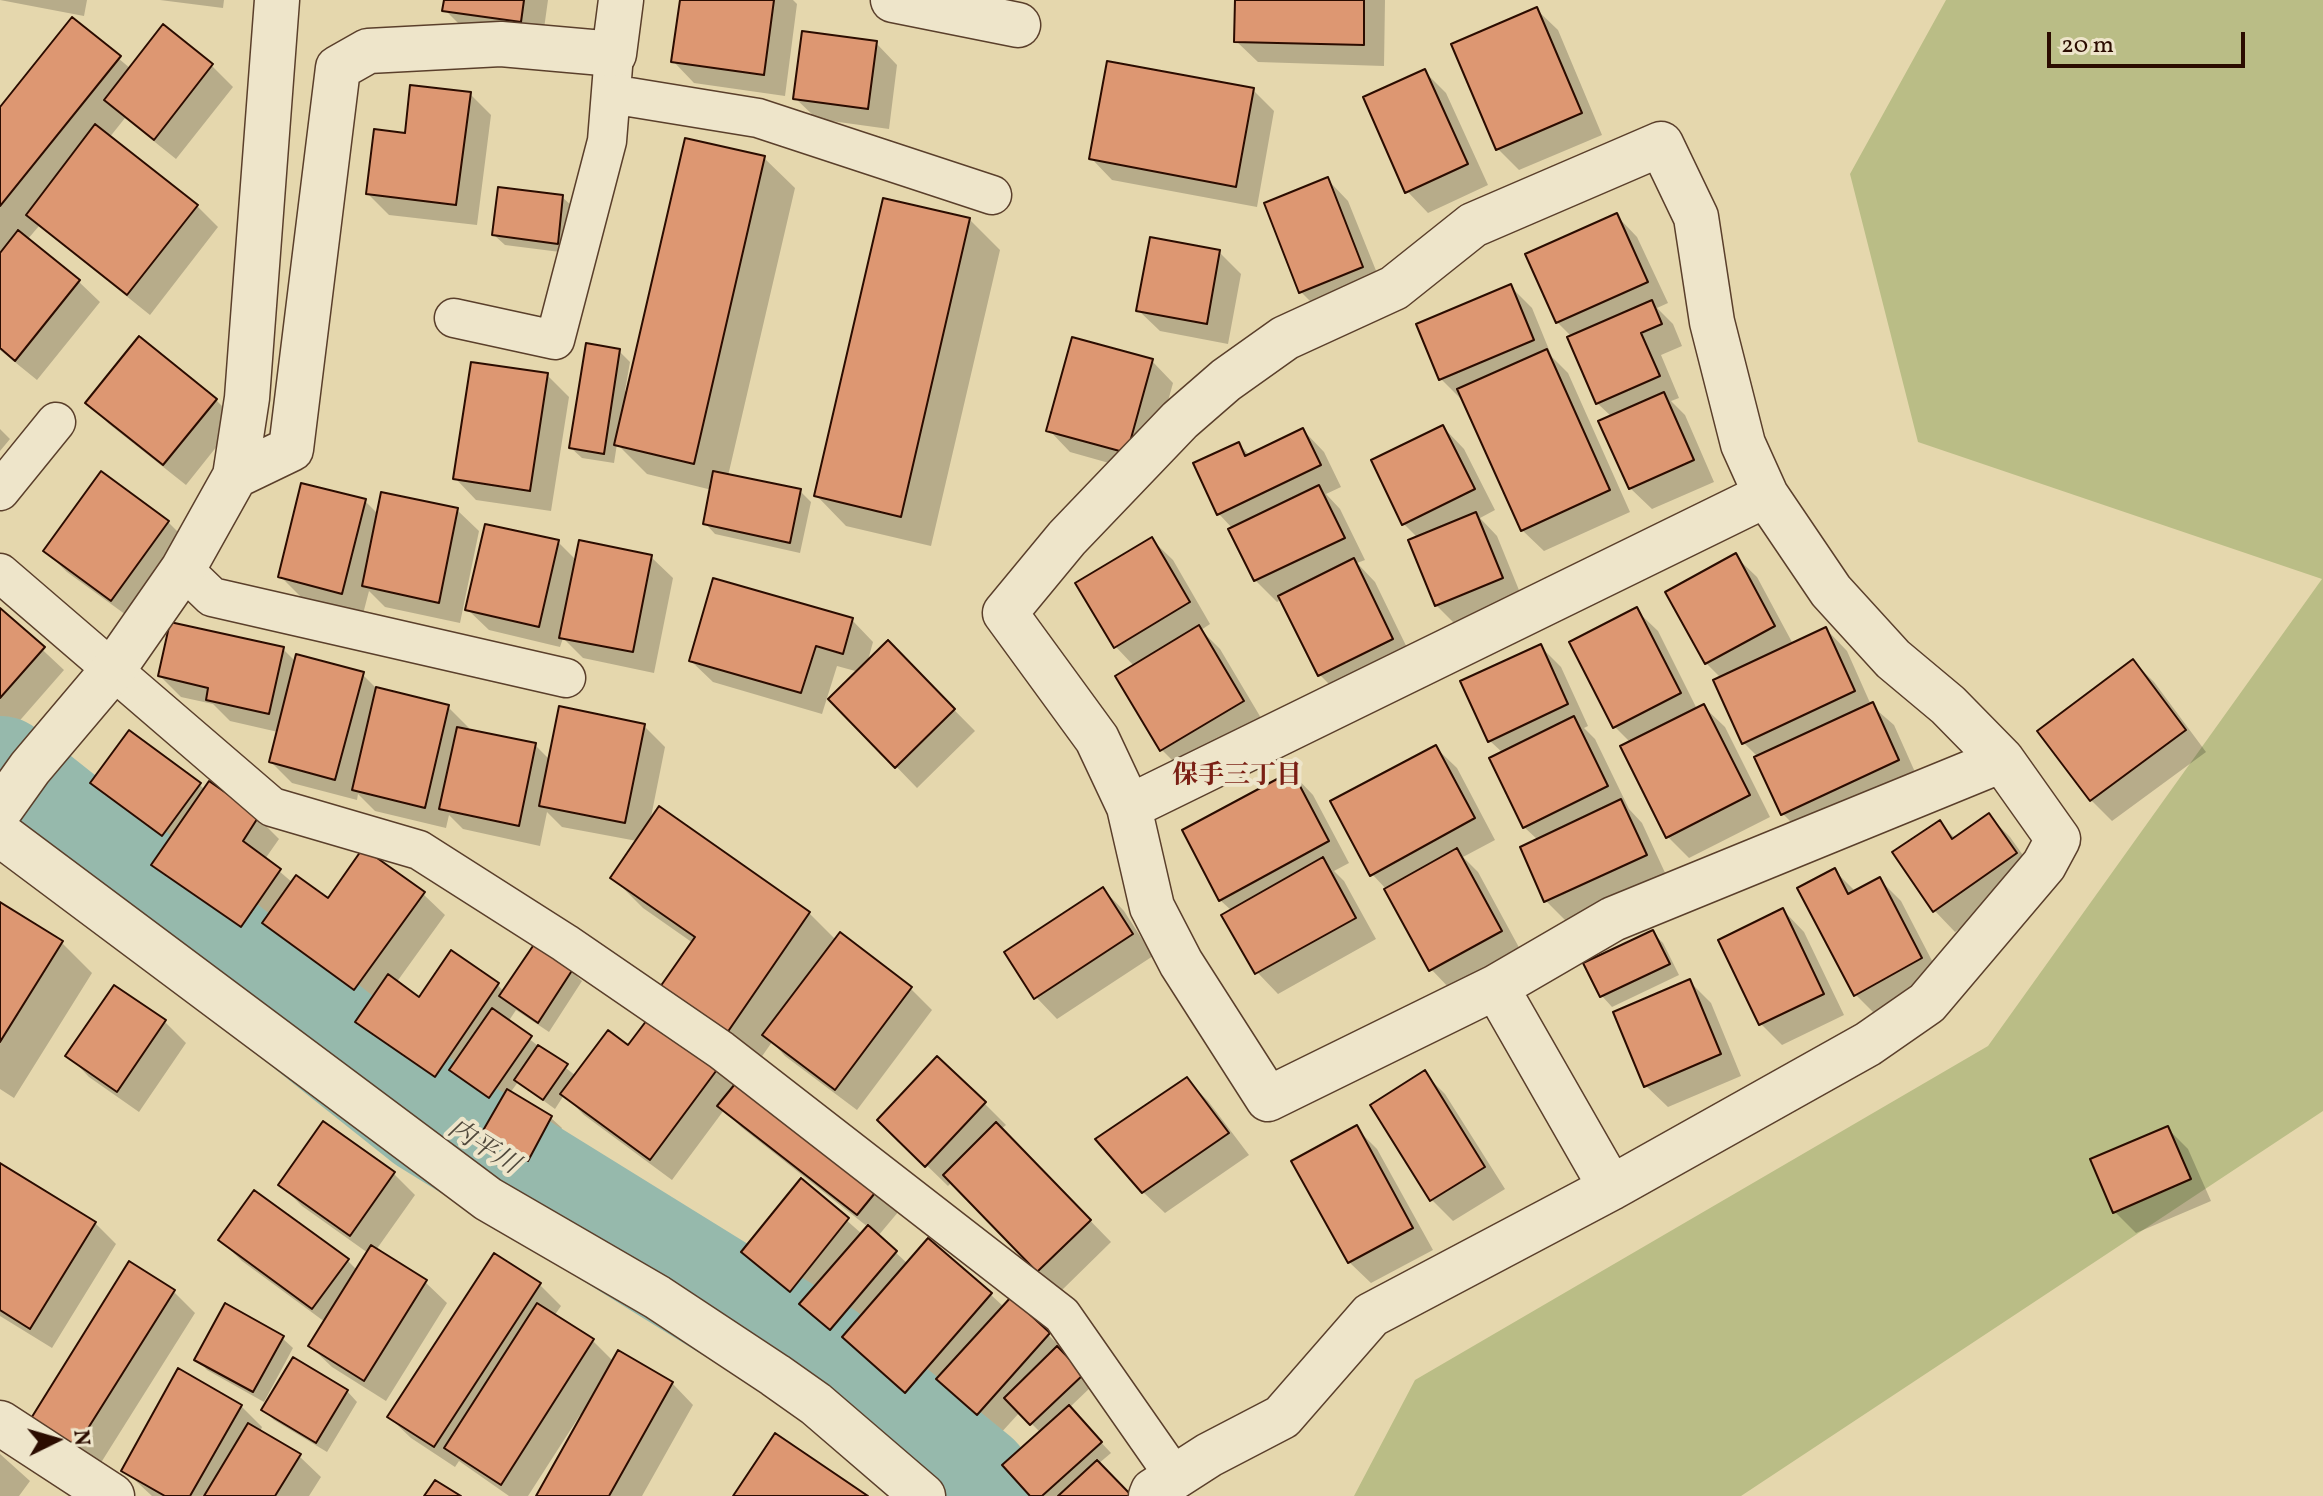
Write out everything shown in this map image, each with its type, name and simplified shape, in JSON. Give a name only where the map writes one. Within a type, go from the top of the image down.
[{"type":"street","points":[[277,0],[247,398],[235,476],[183,569],[112,671],[9,803],[488,1199],[657,1297],[775,1375],[816,1404],[923,1496]]},
{"type":"street","points":[[235,476],[291,449],[338,68],[368,51],[501,44],[612,74],[621,0]]},
{"type":"street","points":[[893,0],[1018,25]]},
{"type":"street","points":[[1163,1486],[1209,1455],[1282,1417],[1371,1315],[1611,1188],[1868,1044],[1927,1003],[2044,865],[2058,839],[2002,760],[1948,705],[1893,659],[1831,591],[1766,495],[1743,444],[1735,414],[1712,322],[1696,217],[1661,144],[1473,225],[1394,288],[1285,338],[1226,380],[1180,420],[1067,538],[1005,613],[1097,739],[1129,807],[1152,907],[1181,963],[1268,1099],[1496,987],[1613,919],[2002,760]]},
{"type":"street","points":[[1129,807],[1766,495]]},
{"type":"street","points":[[1496,987],[1611,1188]]},
{"type":"street","points":[[0,1423],[112,1496]]},
{"type":"lane","points":[[454,318],[555,340],[607,141],[612,74],[992,195]]},
{"type":"lane","points":[[0,491],[56,422]]},
{"type":"lane","points":[[183,569],[212,597],[566,678]]},
{"type":"lane","points":[[0,573],[272,807],[419,850],[565,943],[721,1050],[1062,1315],[1163,1486]]},
{"type":"green space","points":[[1946,0],[2323,0],[2323,1111],[1741,1496],[1354,1496],[1415,1380],[1988,1046],[2322,579],[1918,442],[1850,174]]},
{"type":"building","points":[[444,0],[524,0],[521,22],[442,11]]},
{"type":"building","points":[[680,0],[774,0],[764,75],[671,62]]},
{"type":"building","points":[[1235,0],[1364,0],[1364,45],[1234,42]]},
{"type":"building","points":[[1537,7],[1582,113],[1496,150],[1451,44]]},
{"type":"building","points":[[72,17],[121,56],[0,206],[0,107]]},
{"type":"building","points":[[163,24],[213,64],[154,140],[104,100]]},
{"type":"building","points":[[802,31],[877,41],[868,109],[793,99]]},
{"type":"building","points":[[1107,61],[1254,88],[1236,187],[1089,159]]},
{"type":"building","points":[[1425,69],[1468,164],[1405,193],[1363,97]]},
{"type":"building","points":[[410,85],[471,92],[456,205],[366,194],[374,129],[405,133]]},
{"type":"building","points":[[95,124],[198,205],[127,295],[26,215]]},
{"type":"building","points":[[685,138],[765,156],[694,464],[614,445]]},
{"type":"building","points":[[1328,177],[1363,267],[1299,293],[1264,203]]},
{"type":"building","points":[[498,187],[563,195],[558,244],[492,235]]},
{"type":"building","points":[[883,198],[970,218],[901,517],[814,496]]},
{"type":"building","points":[[1617,213],[1648,282],[1556,323],[1525,254]]},
{"type":"building","points":[[18,230],[80,280],[15,361],[0,348],[0,253]]},
{"type":"building","points":[[1150,237],[1220,250],[1207,324],[1136,311]]},
{"type":"building","points":[[1511,284],[1534,340],[1439,380],[1416,324]]},
{"type":"building","points":[[1652,300],[1662,324],[1641,333],[1660,376],[1596,404],[1567,337]]},
{"type":"building","points":[[139,336],[217,399],[163,465],[85,403]]},
{"type":"building","points":[[1072,337],[1153,359],[1127,453],[1046,431]]},
{"type":"building","points":[[586,343],[620,349],[604,454],[569,448]]},
{"type":"building","points":[[1547,349],[1610,490],[1521,531],[1457,389]]},
{"type":"building","points":[[471,362],[548,373],[530,491],[453,479]]},
{"type":"building","points":[[1664,392],[1694,460],[1629,489],[1598,421]]},
{"type":"building","points":[[1443,425],[1475,489],[1402,525],[1371,460]]},
{"type":"building","points":[[1303,428],[1321,465],[1217,515],[1193,463],[1239,442],[1245,456]]},
{"type":"building","points":[[101,471],[169,521],[111,601],[43,551]]},
{"type":"building","points":[[713,471],[801,489],[790,543],[703,524]]},
{"type":"building","points":[[301,483],[366,499],[342,594],[278,577]]},
{"type":"building","points":[[1319,485],[1345,538],[1254,581],[1228,529]]},
{"type":"building","points":[[381,492],[458,508],[439,603],[362,586]]},
{"type":"building","points":[[1476,512],[1503,578],[1435,606],[1408,540]]},
{"type":"building","points":[[485,524],[559,540],[539,627],[465,610]]},
{"type":"building","points":[[1152,537],[1190,602],[1114,648],[1075,583]]},
{"type":"building","points":[[579,540],[652,555],[633,652],[559,638]]},
{"type":"building","points":[[1736,553],[1775,626],[1705,664],[1665,592]]},
{"type":"building","points":[[1354,558],[1393,639],[1318,676],[1278,596]]},
{"type":"building","points":[[713,578],[853,618],[843,654],[816,646],[801,693],[689,661]]},
{"type":"building","points":[[1637,607],[1681,693],[1613,728],[1569,642]]},
{"type":"building","points":[[0,608],[45,647],[0,698]]},
{"type":"building","points":[[170,622],[284,647],[269,714],[206,700],[208,688],[158,676]]},
{"type":"building","points":[[1199,625],[1244,701],[1160,751],[1115,676]]},
{"type":"building","points":[[1826,627],[1855,691],[1742,744],[1713,680]]},
{"type":"building","points":[[888,640],[955,709],[895,768],[828,699]]},
{"type":"building","points":[[1541,644],[1568,704],[1488,742],[1460,681]]},
{"type":"building","points":[[296,654],[364,672],[335,780],[269,762]]},
{"type":"building","points":[[2133,659],[2186,730],[2090,801],[2037,731]]},
{"type":"building","points":[[376,687],[449,705],[425,808],[352,790]]},
{"type":"building","points":[[1873,702],[1899,760],[1781,815],[1754,757]]},
{"type":"building","points":[[1704,704],[1750,795],[1666,838],[1620,746]]},
{"type":"building","points":[[559,706],[645,724],[625,823],[539,806]]},
{"type":"building","points":[[1574,716],[1608,786],[1523,828],[1489,758]]},
{"type":"building","points":[[457,727],[536,743],[519,826],[439,809]]},
{"type":"building","points":[[129,730],[201,783],[162,836],[90,783]]},
{"type":"building","points":[[1436,745],[1475,818],[1370,876],[1330,801]]},
{"type":"building","points":[[1292,771],[1329,841],[1219,901],[1182,830]]},
{"type":"building","points":[[209,781],[259,816],[243,841],[281,869],[241,927],[151,865]]},
{"type":"building","points":[[1621,799],[1647,855],[1544,902],[1520,847]]},
{"type":"building","points":[[659,806],[810,912],[727,1033],[660,987],[695,937],[610,878]]},
{"type":"building","points":[[1989,813],[2017,853],[1933,912],[1892,852],[1940,820],[1952,839]]},
{"type":"building","points":[[363,848],[425,892],[354,990],[262,923],[296,875],[328,898]]},
{"type":"building","points":[[1457,848],[1502,931],[1429,971],[1384,889]]},
{"type":"building","points":[[1323,857],[1356,918],[1255,974],[1221,915]]},
{"type":"building","points":[[1835,868],[1848,894],[1880,877],[1922,958],[1854,996],[1797,888]]},
{"type":"building","points":[[1103,887],[1133,934],[1034,999],[1004,952]]},
{"type":"building","points":[[0,902],[63,941],[0,1042]]},
{"type":"building","points":[[1783,908],[1824,994],[1759,1025],[1718,940]]},
{"type":"building","points":[[1653,930],[1670,964],[1600,997],[1583,963]]},
{"type":"building","points":[[840,932],[912,987],[835,1090],[762,1035]]},
{"type":"building","points":[[535,943],[573,969],[538,1023],[499,996]]},
{"type":"building","points":[[451,950],[499,983],[435,1077],[355,1022],[388,974],[419,997]]},
{"type":"building","points":[[1690,979],[1721,1054],[1644,1087],[1613,1012]]},
{"type":"building","points":[[114,985],[166,1020],[117,1092],[65,1056]]},
{"type":"building","points":[[492,1008],[532,1036],[489,1098],[449,1070]]},
{"type":"building","points":[[653,1012],[722,1063],[650,1160],[560,1094],[608,1030],[628,1045]]},
{"type":"building","points":[[538,1045],[568,1064],[543,1100],[514,1080]]},
{"type":"building","points":[[937,1056],[986,1102],[925,1167],[877,1120]]},
{"type":"building","points":[[1425,1070],[1485,1167],[1430,1201],[1370,1105]]},
{"type":"building","points":[[1187,1077],[1229,1133],[1142,1193],[1095,1139]]},
{"type":"building","points":[[739,1079],[879,1188],[857,1215],[717,1106]]},
{"type":"building","points":[[507,1089],[552,1116],[528,1161],[481,1134]]},
{"type":"building","points":[[323,1121],[395,1172],[350,1236],[278,1185]]},
{"type":"building","points":[[996,1122],[1091,1220],[1037,1272],[943,1175]]},
{"type":"building","points":[[1357,1125],[1413,1228],[1348,1263],[1291,1161]]},
{"type":"building","points":[[2168,1126],[2191,1179],[2113,1213],[2090,1159]]},
{"type":"building","points":[[0,1163],[96,1222],[30,1329],[0,1310]]},
{"type":"building","points":[[801,1178],[849,1218],[790,1292],[741,1252]]},
{"type":"building","points":[[254,1190],[349,1259],[312,1309],[218,1240]]},
{"type":"building","points":[[868,1225],[897,1251],[830,1330],[799,1304]]},
{"type":"building","points":[[928,1238],[992,1293],[905,1393],[842,1337]]},
{"type":"building","points":[[371,1245],[427,1280],[364,1381],[308,1346]]},
{"type":"building","points":[[494,1253],[541,1283],[434,1447],[387,1417]]},
{"type":"building","points":[[129,1261],[175,1290],[75,1449],[30,1420]]},
{"type":"building","points":[[1011,1297],[1050,1333],[977,1415],[936,1379]]},
{"type":"building","points":[[225,1303],[284,1336],[253,1392],[194,1360]]},
{"type":"building","points":[[537,1303],[594,1339],[501,1485],[444,1448]]},
{"type":"building","points":[[1057,1346],[1084,1374],[1030,1425],[1004,1398]]},
{"type":"building","points":[[618,1350],[673,1382],[609,1496],[536,1496]]},
{"type":"building","points":[[293,1357],[348,1390],[316,1443],[261,1410]]},
{"type":"building","points":[[178,1368],[242,1405],[190,1496],[165,1496],[121,1471]]},
{"type":"building","points":[[1069,1405],[1102,1442],[1042,1496],[1030,1496],[1002,1465]]},
{"type":"building","points":[[248,1423],[301,1454],[275,1496],[204,1496]]},
{"type":"building","points":[[775,1433],[868,1496],[733,1496]]},
{"type":"building","points":[[1097,1460],[1132,1496],[1058,1496]]},
{"type":"building","points":[[435,1480],[461,1496],[424,1496]]},
{"type":"waterway","name":"内平川","points":[[0,775],[429,1116],[823,1360],[973,1482],[980,1496]]},
{"type":"district","name":"保手三丁目","points":[[1237,778]]}]
